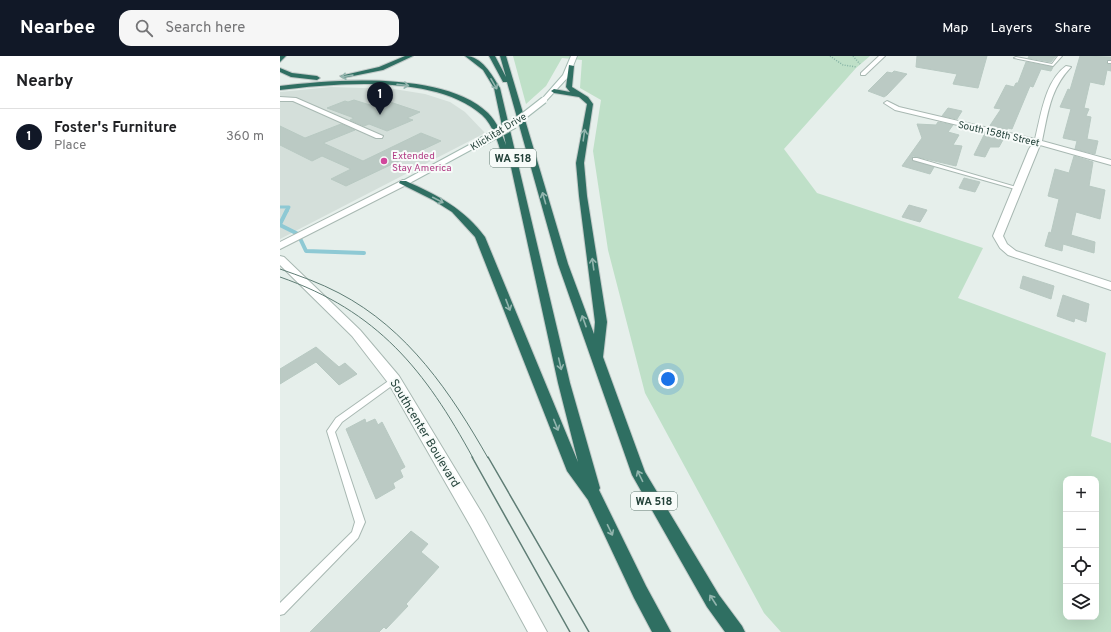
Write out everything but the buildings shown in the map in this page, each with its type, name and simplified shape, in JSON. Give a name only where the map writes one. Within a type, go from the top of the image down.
[{"type":"highway","points":[[280,60],[283,56]]},
{"type":"highway","points":[[280,70],[291,75],[305,77],[334,77],[381,69],[403,61],[410,56]]},
{"type":"highway","name":"WA 518","points":[[468,56],[485,69],[497,88],[564,383],[594,495],[640,592],[662,632]]},
{"type":"highway","points":[[492,56],[516,102]]},
{"type":"highway","name":"WA 518","points":[[503,56],[563,264],[639,475],[713,601],[736,632]]},
{"type":"highway","points":[[571,66],[569,87],[575,92],[586,97],[590,104],[580,162],[583,196],[601,322],[597,358]]},
{"type":"highway","points":[[280,88],[341,83],[394,84],[439,91],[456,97],[484,114],[495,126],[502,144],[538,271]]},
{"type":"highway","points":[[554,91],[586,97]]},
{"type":"highway","points":[[403,183],[437,199],[461,213],[480,237],[572,466],[594,495]]},
{"type":"street","name":"Klickitat Drive","points":[[280,246],[474,146],[515,122],[554,91],[566,76],[574,56]]},
{"type":"street","points":[[863,74],[882,56]]},
{"type":"street","points":[[1068,67],[1064,70],[1049,94],[1038,142],[1033,149],[998,236],[1003,246],[1012,253],[1026,259],[1111,286]]},
{"type":"street","points":[[280,99],[294,99],[379,136]]},
{"type":"street","name":"South 158th Street","points":[[887,104],[897,109],[1038,142],[1111,163]]},
{"type":"street","name":"Southcenter Boulevard","points":[[280,259],[356,333],[394,380],[477,521],[538,632]]},
{"type":"lane","points":[[1016,58],[1053,65],[1060,56]]},
{"type":"lane","points":[[915,159],[1017,188]]},
{"type":"lane","points":[[280,610],[355,535],[360,522],[331,431],[339,420],[394,380]]},
{"type":"path","points":[[830,56],[843,65],[854,67],[861,66],[859,61],[853,56]]},
{"type":"shaded area","points":[[331,87],[394,89],[425,94],[450,102],[465,112],[485,133],[280,239],[280,92]]},
{"type":"green space","points":[[513,56],[870,56],[856,68],[784,149],[817,193],[983,248],[958,298],[1106,353],[1091,436],[1111,443],[1111,632],[781,632],[764,613],[645,393],[608,250],[593,151],[601,100],[580,88],[582,60],[562,58],[546,86],[526,104]]},
{"type":"waterway","points":[[280,207],[289,207],[287,211]]},
{"type":"waterway","points":[[280,224],[287,210]]},
{"type":"waterway","points":[[280,225],[298,234],[306,251],[364,253]]},
{"type":"tram line","points":[[280,269],[339,293],[364,308],[407,344],[443,387],[459,410],[488,458]]},
{"type":"tram line","points":[[280,277],[314,291],[345,307],[371,326],[395,347],[417,371],[436,397],[455,426],[473,458]]},
{"type":"tram line","points":[[472,457],[570,632]]},
{"type":"tram line","points":[[488,457],[589,632]]},
{"type":"place","name":"Foster's Furniture","points":[[380,115]]},
{"type":"place","name":"Extended Stay America","points":[[384,161]]}]
